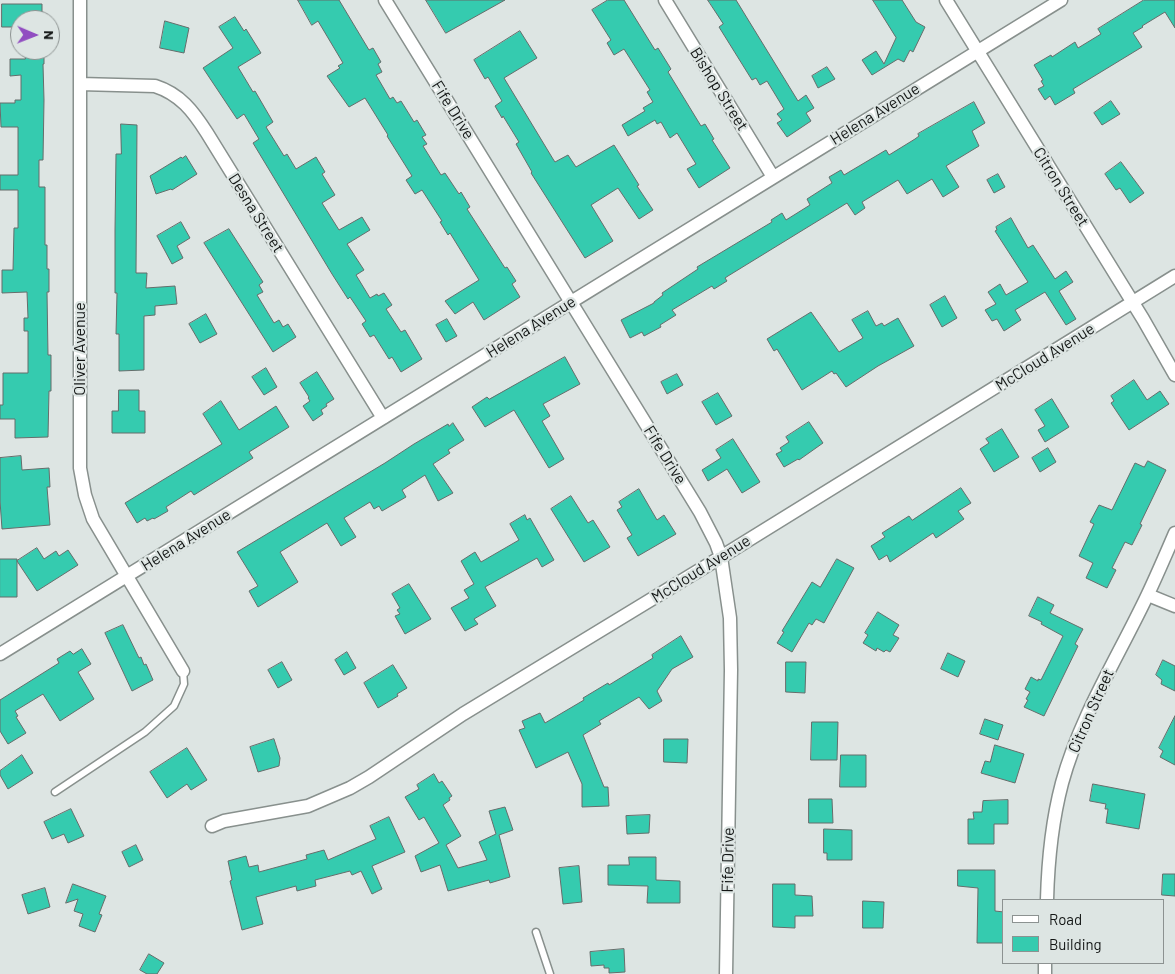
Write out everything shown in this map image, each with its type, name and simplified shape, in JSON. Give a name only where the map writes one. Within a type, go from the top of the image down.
[{"type":"street","name":"Oliver Avenue","points":[[80,0],[80,468],[85,495],[93,519],[183,671]]},
{"type":"street","name":"Fife Drive","points":[[385,0],[710,529],[721,557],[730,618],[731,670],[726,974]]},
{"type":"street","name":"Bishop Street","points":[[665,0],[773,178]]},
{"type":"street","name":"Citron Street","points":[[946,0],[1175,374]]},
{"type":"street","name":"Helena Avenue","points":[[0,654],[1061,0]]},
{"type":"street","name":"Desna Street","points":[[80,84],[154,86],[178,96],[188,106],[207,133],[383,418]]},
{"type":"street","name":"McCloud Avenue","points":[[212,826],[224,821],[308,806],[350,788],[463,714],[1175,276]]},
{"type":"street","name":"Citron Street","points":[[1047,899],[1054,822],[1060,789],[1070,758],[1086,717],[1148,595],[1175,533]]},
{"type":"street","points":[[1148,595],[1175,606]]},
{"type":"lane","points":[[55,792],[145,732],[174,706],[184,684],[183,671]]},
{"type":"lane","points":[[536,932],[550,974]]},
{"type":"building","points":[[298,0],[339,0],[369,50],[373,48],[381,62],[378,64],[382,72],[376,75],[390,99],[393,97],[397,103],[401,101],[414,122],[417,120],[426,135],[422,137],[427,144],[423,146],[441,175],[445,173],[459,194],[461,192],[470,207],[467,209],[505,268],[507,267],[516,281],[512,284],[520,297],[484,320],[473,302],[455,314],[445,301],[479,280],[450,233],[448,235],[440,222],[442,221],[422,190],[415,194],[406,180],[412,176],[365,98],[349,107],[327,76],[340,68],[338,66],[343,63],[318,21],[312,25]]},
{"type":"building","points":[[426,0],[505,0],[446,33]]},
{"type":"building","points":[[608,0],[624,0],[655,50],[658,48],[671,69],[668,72],[701,126],[705,124],[714,139],[712,140],[730,168],[699,188],[687,169],[696,164],[677,133],[670,138],[661,122],[657,124],[655,120],[628,136],[622,125],[645,111],[643,108],[653,102],[647,92],[650,90],[624,49],[614,55],[607,43],[611,40],[592,10]]},
{"type":"building","points":[[708,0],[736,0],[798,101],[806,95],[814,108],[806,113],[811,121],[787,137],[777,123],[782,120],[777,114],[784,109],[767,81],[760,85],[756,78],[752,80],[719,27],[723,24]]},
{"type":"building","points":[[873,0],[902,0],[916,22],[925,27],[913,52],[910,50],[904,62],[898,59],[872,75],[862,60],[876,51],[884,64],[896,38]]},
{"type":"building","points":[[1144,0],[1175,0],[1175,28],[1165,12],[1133,33],[1142,47],[1073,89],[1075,93],[1055,105],[1050,96],[1045,100],[1038,89],[1044,86],[1041,81],[1043,80],[1034,65],[1051,55],[1052,57],[1075,42],[1078,48],[1101,34],[1098,29]]},
{"type":"building","points":[[2,4],[42,4],[42,10],[10,10],[10,27],[2,27]]},
{"type":"building","points":[[235,17],[244,31],[246,29],[261,53],[238,67],[273,122],[266,127],[284,156],[287,154],[296,169],[316,157],[325,172],[322,174],[335,195],[322,203],[339,230],[362,217],[370,230],[347,244],[364,270],[356,275],[370,298],[384,293],[392,305],[386,309],[401,332],[405,330],[422,359],[401,372],[392,357],[389,359],[374,335],[370,337],[362,324],[366,321],[350,297],[348,299],[332,274],[253,143],[259,139],[244,114],[237,119],[203,68],[233,48],[219,27]]},
{"type":"building","points":[[165,21],[189,28],[184,53],[160,48]]},
{"type":"building","points":[[520,31],[537,58],[504,78],[555,162],[568,155],[576,167],[614,145],[653,210],[639,219],[618,188],[591,205],[613,241],[585,258],[531,173],[516,144],[519,142],[495,106],[502,101],[488,77],[485,79],[474,60]]},
{"type":"building","points":[[10,60],[44,60],[43,160],[39,160],[39,187],[45,187],[45,245],[47,245],[47,269],[49,269],[49,292],[47,292],[48,355],[51,355],[51,391],[49,391],[48,437],[15,438],[15,419],[0,419],[0,405],[3,405],[3,373],[28,373],[28,331],[24,331],[24,318],[28,318],[27,292],[2,293],[2,270],[13,270],[14,228],[18,228],[18,190],[0,190],[0,175],[18,175],[18,127],[1,127],[0,103],[15,103],[15,100],[21,100],[21,75],[10,76]]},
{"type":"building","points":[[827,67],[835,79],[818,88],[812,76]]},
{"type":"building","points":[[1111,101],[1120,114],[1102,125],[1094,113]]},
{"type":"building","points":[[974,102],[985,123],[972,131],[979,146],[946,166],[959,187],[943,197],[932,179],[907,194],[898,180],[862,202],[865,208],[855,215],[847,203],[728,276],[725,278],[727,281],[714,289],[712,286],[672,310],[676,315],[660,325],[661,327],[644,336],[642,332],[630,338],[621,320],[654,303],[663,295],[662,293],[698,269],[697,267],[772,222],[771,220],[782,213],[786,220],[810,205],[807,199],[832,183],[829,177],[841,170],[844,175],[886,150],[889,155],[915,139],[919,136],[918,134]]},
{"type":"building","points":[[121,124],[137,125],[136,273],[147,273],[146,288],[175,286],[177,304],[155,306],[155,315],[144,316],[144,370],[119,371],[119,334],[116,334],[115,230],[116,154],[121,154]]},
{"type":"building","points":[[186,156],[197,174],[172,190],[156,194],[150,176],[181,157]]},
{"type":"building","points":[[1121,162],[1144,193],[1130,203],[1120,188],[1116,190],[1105,174]]},
{"type":"building","points":[[998,174],[1005,187],[994,193],[987,180]]},
{"type":"building","points":[[1011,218],[1028,248],[1033,245],[1055,279],[1066,271],[1073,282],[1059,291],[1076,319],[1066,325],[1045,292],[1015,310],[1021,320],[1004,331],[997,319],[992,321],[985,310],[996,304],[988,292],[1000,284],[1006,295],[1028,282],[995,231],[997,230],[996,227]]},
{"type":"building","points":[[181,222],[190,238],[177,246],[183,258],[172,264],[157,236]]},
{"type":"building","points":[[229,229],[263,282],[259,285],[263,292],[257,295],[274,323],[279,320],[283,327],[288,324],[296,337],[273,352],[204,243]]},
{"type":"building","points":[[945,296],[957,318],[942,327],[930,305]]},
{"type":"building","points":[[868,311],[876,326],[882,323],[884,326],[898,318],[914,346],[846,387],[836,373],[834,374],[832,371],[802,390],[777,349],[774,351],[767,339],[811,312],[839,352],[863,338],[852,320]]},
{"type":"building","points":[[206,314],[217,334],[200,343],[189,324]]},
{"type":"building","points":[[447,319],[457,336],[446,342],[436,325]]},
{"type":"building","points":[[565,357],[580,384],[543,404],[550,416],[542,421],[564,459],[549,468],[514,410],[485,427],[472,407],[487,397],[489,399]]},
{"type":"building","points":[[266,368],[277,387],[264,395],[252,377]]},
{"type":"building","points":[[317,372],[334,399],[321,410],[323,414],[313,421],[303,406],[310,401],[300,383]]},
{"type":"building","points":[[677,374],[683,385],[667,394],[661,382]]},
{"type":"building","points":[[1134,380],[1147,400],[1160,391],[1169,404],[1129,430],[1111,403],[1114,401],[1111,396]]},
{"type":"building","points":[[119,390],[139,390],[139,411],[145,411],[145,433],[112,433],[112,411],[118,411]]},
{"type":"building","points":[[718,393],[732,416],[716,425],[702,402]]},
{"type":"building","points":[[1052,399],[1069,427],[1045,442],[1038,430],[1045,426],[1035,410]]},
{"type":"building","points":[[221,401],[239,430],[276,406],[289,427],[249,452],[253,458],[194,495],[191,491],[166,507],[168,511],[154,519],[147,521],[145,518],[137,523],[125,503],[222,444],[203,414]]},
{"type":"building","points":[[809,422],[823,443],[799,460],[784,467],[776,454],[782,451],[780,448],[789,442],[786,437]]},
{"type":"building","points":[[453,423],[464,440],[448,450],[450,453],[433,464],[453,493],[438,501],[425,475],[402,490],[406,497],[382,511],[379,506],[374,509],[370,502],[344,518],[356,537],[341,546],[327,523],[280,552],[298,582],[258,607],[249,591],[258,586],[237,552],[414,444]]},
{"type":"building","points":[[1002,429],[1019,457],[994,472],[980,449],[989,443],[986,439]]},
{"type":"building","points":[[733,439],[760,482],[742,493],[727,469],[708,481],[702,470],[721,458],[716,450]]},
{"type":"building","points":[[1048,448],[1056,462],[1040,472],[1032,458]]},
{"type":"building","points":[[21,456],[22,470],[49,468],[50,487],[47,487],[50,525],[2,529],[0,458]]},
{"type":"building","points":[[1148,461],[1166,470],[1132,545],[1125,542],[1112,568],[1116,570],[1107,588],[1086,578],[1093,563],[1079,556],[1094,524],[1090,522],[1099,505],[1112,510],[1135,463],[1144,467]]},
{"type":"building","points":[[961,488],[971,503],[958,511],[964,519],[936,538],[933,533],[890,562],[887,555],[879,560],[871,546],[885,537],[882,533],[909,516],[912,520]]},
{"type":"building","points":[[639,489],[657,520],[664,515],[676,534],[638,556],[627,538],[632,535],[617,510],[622,507],[619,502]]},
{"type":"building","points":[[571,496],[588,523],[593,520],[610,547],[584,562],[551,509]]},
{"type":"building","points":[[525,515],[527,520],[530,518],[554,560],[542,567],[537,558],[485,587],[496,606],[474,619],[478,624],[465,631],[451,608],[469,598],[464,590],[474,584],[461,561],[475,552],[481,562],[519,540],[510,524]]},
{"type":"building","points":[[37,548],[44,559],[56,551],[59,556],[68,550],[78,565],[37,591],[17,561]]},
{"type":"building","points":[[0,559],[17,559],[17,597],[0,597]]},
{"type":"building","points":[[837,559],[854,568],[824,623],[816,619],[812,625],[809,623],[792,652],[777,643],[784,632],[782,631],[812,582],[820,587]]},
{"type":"building","points":[[409,584],[431,619],[405,634],[395,616],[400,614],[397,610],[400,608],[392,594]]},
{"type":"building","points":[[1038,597],[1054,605],[1050,613],[1083,629],[1075,644],[1078,646],[1044,716],[1024,707],[1030,692],[1025,689],[1031,677],[1038,681],[1038,679],[1041,680],[1063,636],[1029,616]]},
{"type":"building","points":[[878,612],[899,625],[893,635],[899,638],[890,652],[886,650],[884,652],[877,648],[876,651],[863,643],[868,635],[865,633]]},
{"type":"building","points":[[123,625],[139,658],[141,657],[144,665],[146,664],[153,680],[132,691],[105,633]]},
{"type":"building","points":[[681,636],[693,657],[672,669],[657,691],[662,701],[649,709],[639,697],[599,721],[601,724],[583,735],[604,787],[608,787],[609,806],[582,807],[582,784],[568,752],[536,768],[519,730],[525,728],[522,721],[540,713],[545,723],[584,700],[583,698],[608,683],[609,685],[653,658],[652,655]]},
{"type":"building","points":[[82,649],[91,664],[78,672],[94,699],[60,721],[43,694],[15,711],[18,716],[16,717],[26,733],[8,744],[0,731],[0,700],[59,663],[57,659],[70,651],[73,654]]},
{"type":"building","points":[[347,652],[356,668],[344,675],[335,660]]},
{"type":"building","points":[[948,653],[965,661],[958,677],[941,669]]},
{"type":"building","points":[[1163,660],[1175,666],[1175,691],[1161,684],[1162,680],[1156,675]]},
{"type":"building","points":[[282,662],[292,680],[278,688],[268,670]]},
{"type":"building","points":[[786,662],[806,662],[805,693],[786,692]]},
{"type":"building","points":[[393,665],[407,688],[378,708],[364,683]]},
{"type":"building","points":[[1175,716],[1175,765],[1160,757],[1163,751],[1159,748]]},
{"type":"building","points":[[985,719],[1003,725],[998,740],[980,734]]},
{"type":"building","points":[[812,722],[838,722],[837,760],[811,760]]},
{"type":"building","points":[[274,739],[280,758],[279,766],[258,772],[250,747]]},
{"type":"building","points":[[664,739],[688,739],[687,763],[664,762]]},
{"type":"building","points":[[995,745],[1024,754],[1015,783],[981,773],[985,761],[990,762]]},
{"type":"building","points":[[187,748],[207,780],[191,790],[187,784],[167,798],[150,772]]},
{"type":"building","points":[[22,755],[33,773],[8,789],[0,775],[0,771]]},
{"type":"building","points":[[841,755],[866,755],[866,787],[840,787]]},
{"type":"building","points":[[434,774],[439,783],[442,781],[452,796],[443,805],[461,836],[446,845],[458,868],[487,860],[479,842],[496,834],[489,811],[505,807],[513,830],[499,835],[510,877],[490,883],[489,880],[448,891],[440,865],[421,872],[415,856],[439,843],[424,817],[419,820],[405,797],[419,789],[417,785]]},
{"type":"building","points":[[1093,784],[1145,794],[1139,829],[1106,823],[1108,809],[1105,809],[1106,804],[1090,801]]},
{"type":"building","points":[[809,799],[832,799],[833,823],[809,823]]},
{"type":"building","points":[[1008,800],[1008,824],[994,824],[994,844],[968,844],[968,819],[974,819],[973,812],[982,812],[983,801]]},
{"type":"building","points":[[71,809],[84,836],[68,843],[64,834],[52,839],[44,822]]},
{"type":"building","points":[[650,815],[649,833],[627,834],[626,816]]},
{"type":"building","points":[[389,817],[405,852],[372,866],[382,889],[372,894],[361,871],[352,875],[350,871],[315,880],[316,886],[297,891],[296,886],[256,897],[263,924],[242,930],[230,881],[232,880],[228,861],[246,856],[249,867],[258,865],[259,872],[307,859],[306,855],[324,850],[328,860],[376,839],[370,826]]},
{"type":"building","points":[[824,829],[852,830],[852,860],[827,860],[827,853],[824,853]]},
{"type":"building","points":[[136,845],[143,860],[129,867],[122,852]]},
{"type":"building","points":[[629,857],[656,857],[656,880],[680,881],[680,903],[647,903],[648,886],[608,885],[608,865],[629,865]]},
{"type":"building","points":[[579,866],[582,902],[563,904],[559,868]]},
{"type":"building","points":[[958,870],[995,870],[995,911],[1002,912],[1002,943],[977,943],[978,888],[958,886]]},
{"type":"building","points":[[1163,874],[1175,874],[1175,896],[1162,895]]},
{"type":"building","points":[[73,884],[106,896],[99,914],[102,915],[95,932],[79,926],[83,914],[74,911],[78,899],[66,903]]},
{"type":"building","points":[[773,884],[795,884],[795,895],[812,896],[813,916],[795,916],[795,928],[773,927]]},
{"type":"building","points":[[45,888],[50,907],[28,914],[22,895]]},
{"type":"building","points":[[863,901],[884,902],[883,928],[863,928]]},
{"type":"building","points":[[624,949],[625,972],[609,973],[609,968],[604,968],[604,965],[591,966],[590,952]]},
{"type":"building","points":[[149,954],[164,963],[157,974],[147,974],[140,970]]}]
